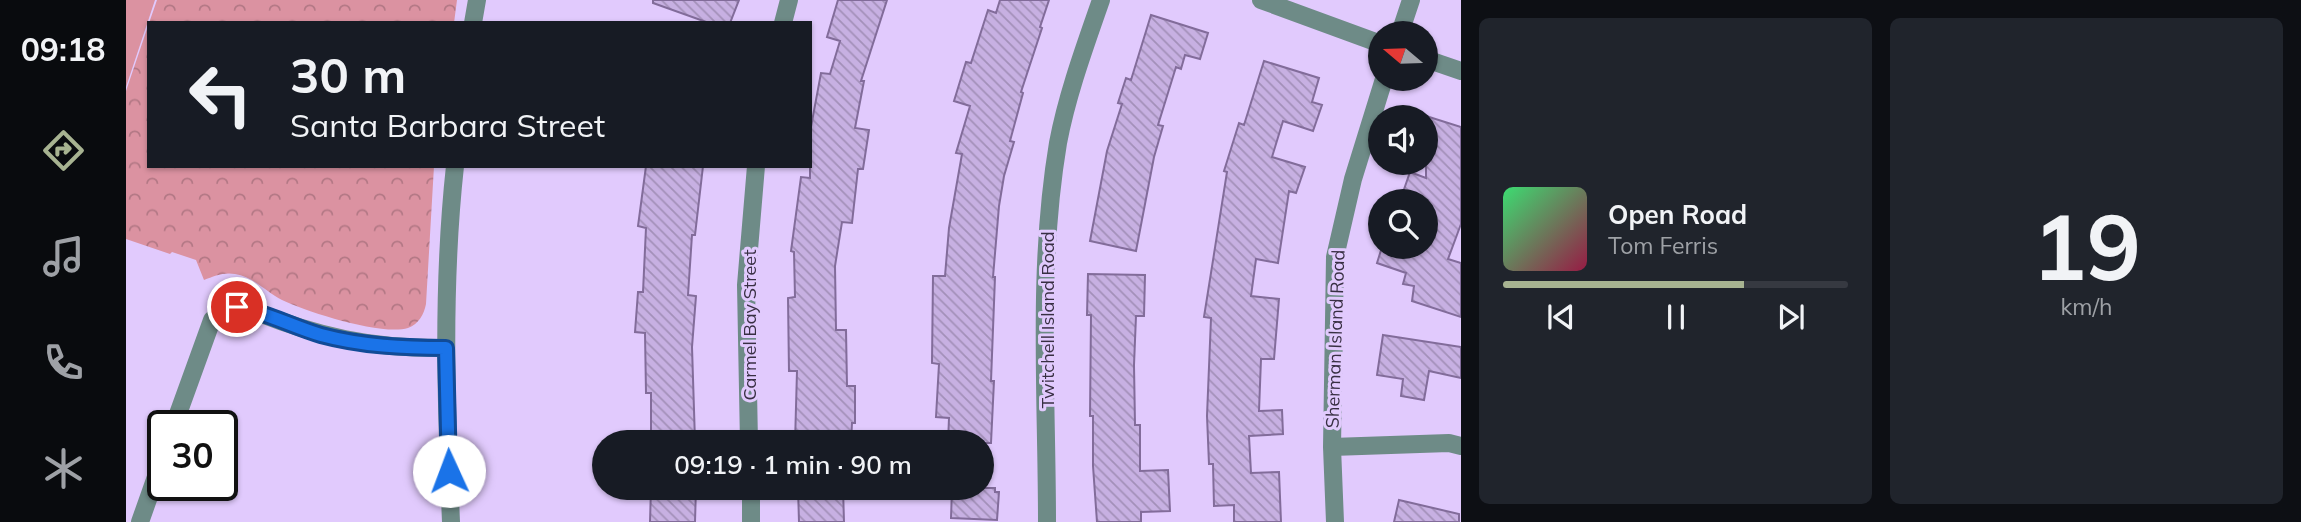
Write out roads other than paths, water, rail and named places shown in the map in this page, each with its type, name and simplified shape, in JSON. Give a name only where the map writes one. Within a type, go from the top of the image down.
[{"type":"street","points":[[473,21],[477,0]]},
{"type":"street","points":[[784,21],[789,0]]},
{"type":"street","name":"Twitchell Island Road","points":[[1047,522],[1045,247],[1059,142],[1101,0]]},
{"type":"street","points":[[1261,0],[1368,39]]},
{"type":"street","points":[[1403,21],[1411,0]]},
{"type":"street","points":[[1438,64],[1461,71]]},
{"type":"street","name":"Sherman Island Road","points":[[1335,522],[1332,447],[1335,257],[1353,179],[1380,91]]},
{"type":"street","points":[[451,522],[446,348],[448,228],[455,168]]},
{"type":"street","name":"Carmel Bay Street","points":[[750,430],[746,285],[756,168]]},
{"type":"street","points":[[179,410],[212,320],[224,309],[249,309],[320,334],[366,345],[413,349],[446,348]]},
{"type":"street","points":[[1332,447],[1449,443],[1461,446]]},
{"type":"street","points":[[751,500],[751,522]]},
{"type":"street","points":[[140,522],[147,501]]}]
